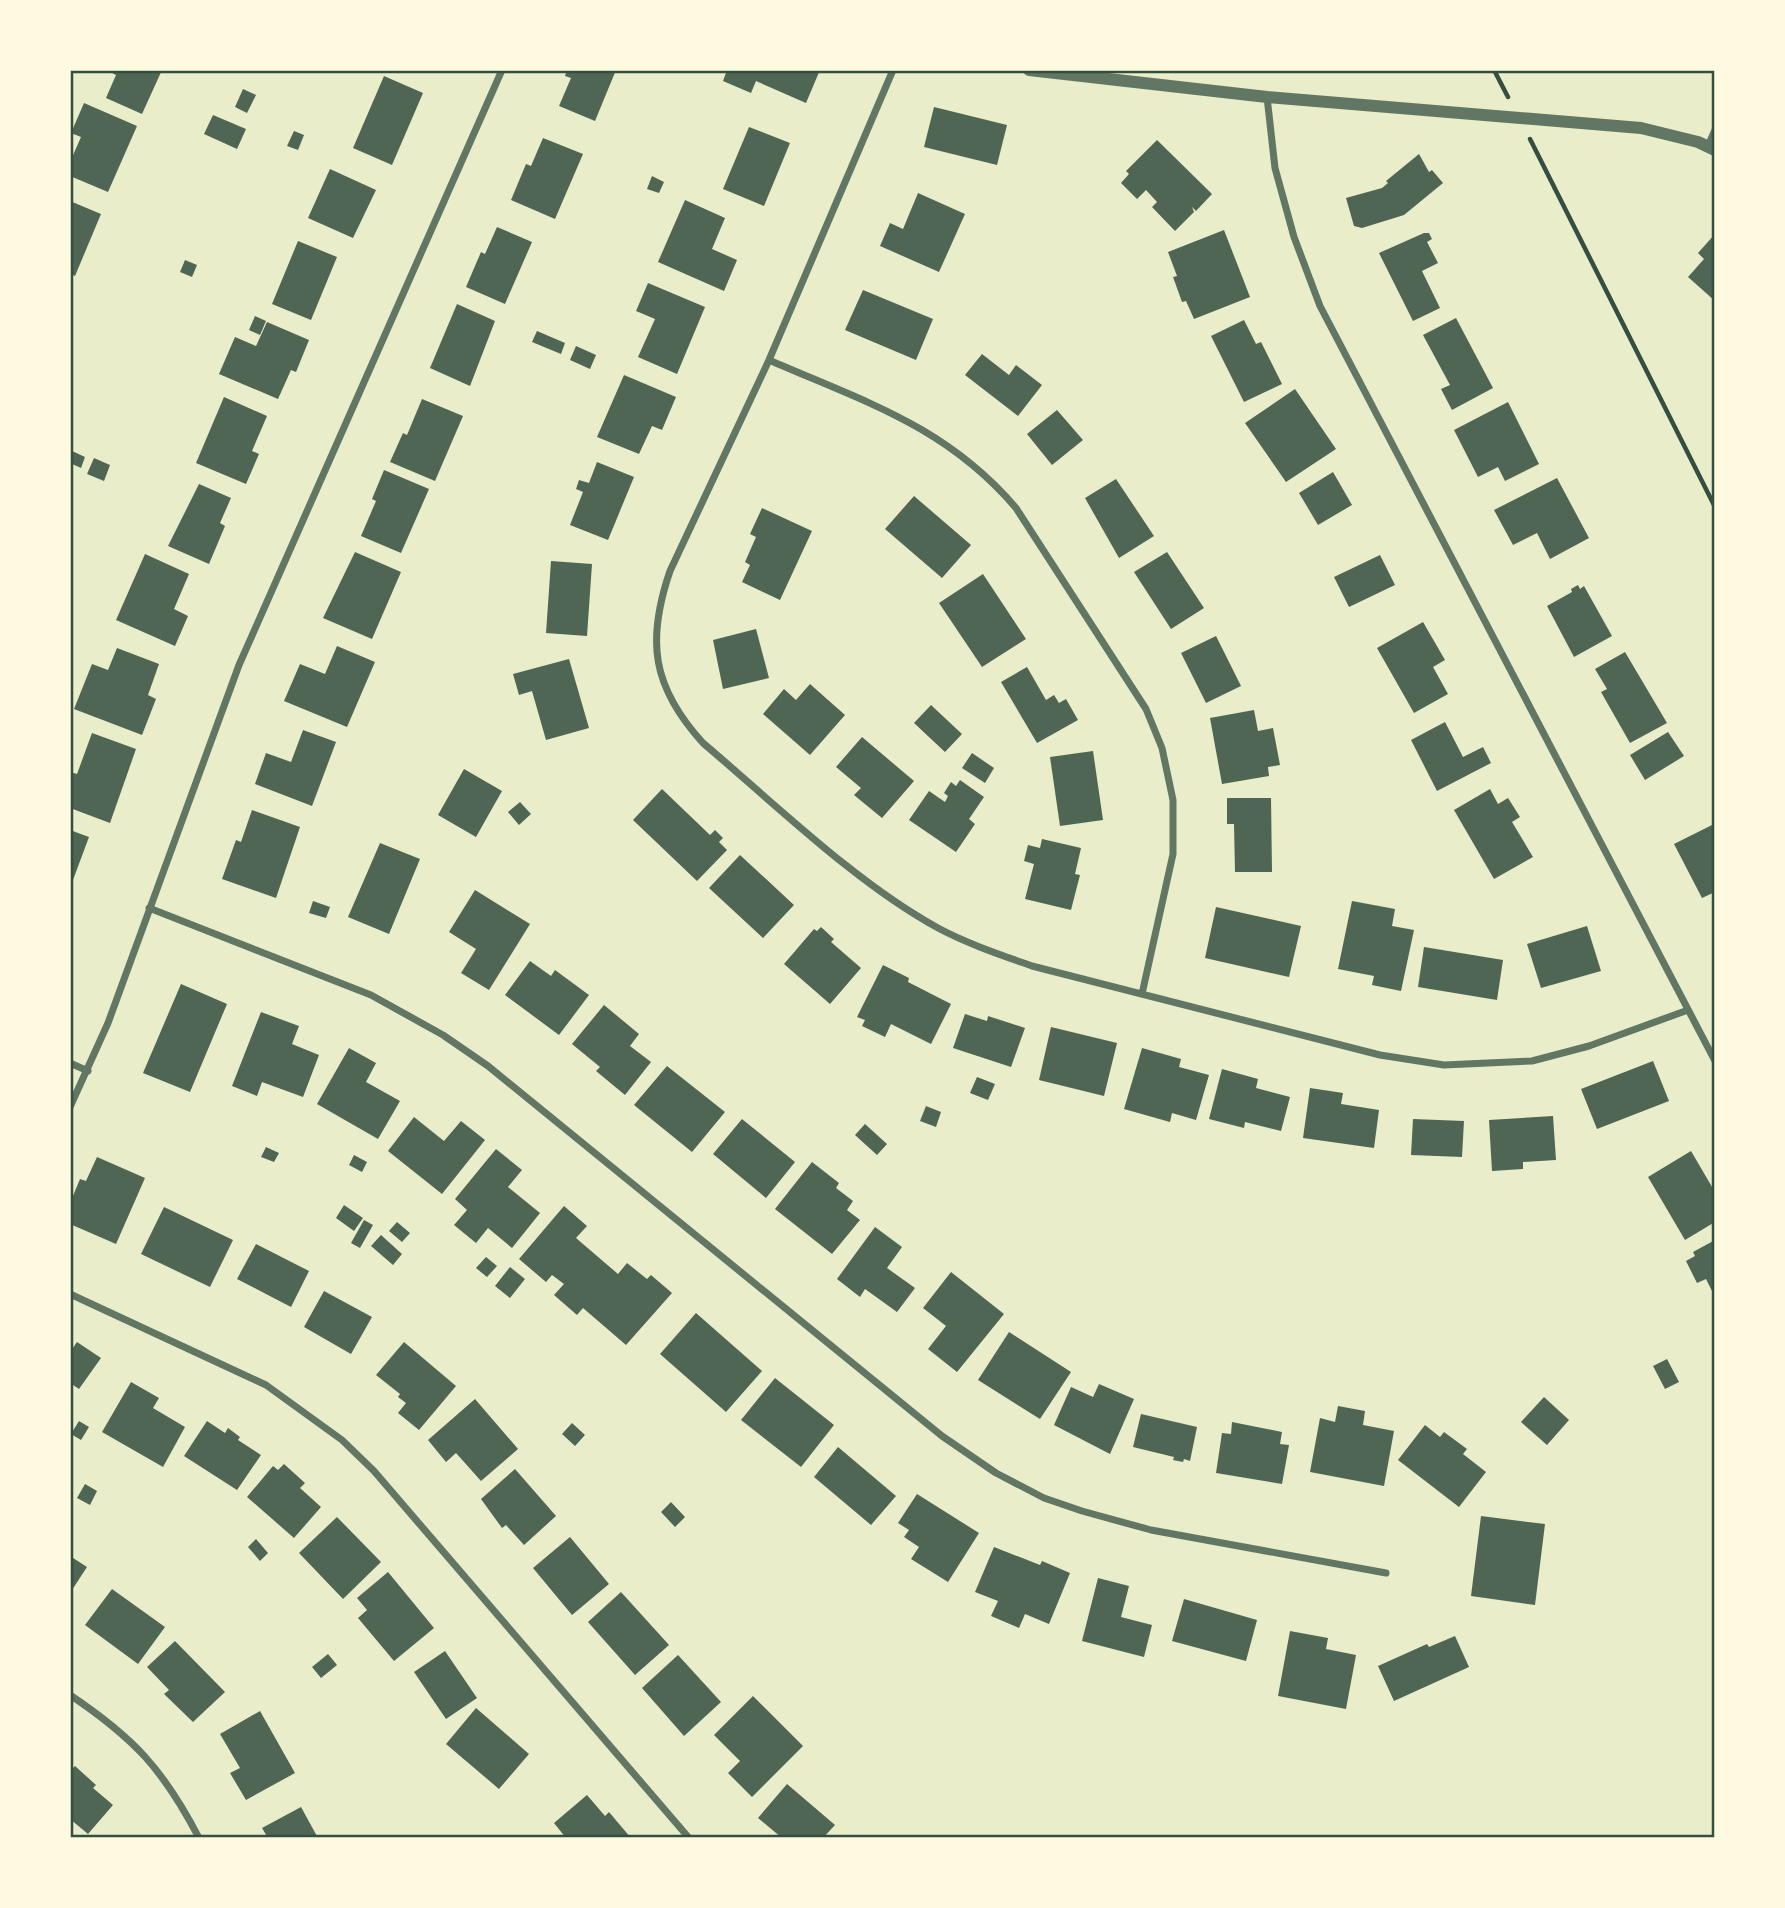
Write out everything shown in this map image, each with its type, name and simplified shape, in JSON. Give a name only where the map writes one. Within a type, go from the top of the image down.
[{"type":"street","points":[[70,1107],[88,1070],[239,665],[502,70]]},
{"type":"street","points":[[893,70],[769,360],[670,571],[655,621],[656,651],[663,680],[683,722],[703,743],[878,890],[930,922],[996,954],[1380,1055],[1444,1065],[1532,1061],[1589,1046],[1688,1010]]},
{"type":"street","points":[[1030,70],[1267,97],[1518,115],[1641,128],[1711,148],[1715,130]]},
{"type":"street","points":[[1267,97],[1275,168],[1294,237],[1320,306],[1715,1061]]},
{"type":"street","points":[[769,360],[924,429],[954,448],[991,479],[1016,508],[1146,709],[1162,748],[1169,776],[1173,800],[1173,854],[1142,994]]},
{"type":"street","points":[[149,908],[341,981],[443,1035],[488,1066],[942,1436],[996,1473],[1044,1498],[1151,1530],[1386,1573]]},
{"type":"street","points":[[70,1063],[88,1070]]},
{"type":"street","points":[[70,1294],[266,1385],[342,1440],[374,1471],[689,1838]]},
{"type":"street","points":[[70,1695],[121,1731],[147,1756],[175,1793],[199,1838]]},
{"type":"path","points":[[1493,70],[1715,507]]},
{"type":"building","points":[[113,70],[162,70],[142,114],[106,98],[116,75],[112,73]]},
{"type":"building","points":[[567,70],[616,70],[595,121],[559,106],[571,78],[565,76]]},
{"type":"building","points":[[727,70],[820,70],[806,103],[756,81],[751,93],[723,81]]},
{"type":"building","points":[[384,76],[423,93],[392,165],[353,148]]},
{"type":"building","points":[[243,89],[256,95],[247,113],[235,107]]},
{"type":"building","points":[[84,103],[137,126],[108,192],[70,176],[70,162],[81,137],[71,133]]},
{"type":"building","points":[[934,107],[1007,125],[997,165],[924,147]]},
{"type":"building","points":[[213,115],[246,129],[237,149],[204,134]]},
{"type":"building","points":[[749,127],[790,143],[764,206],[723,189]]},
{"type":"building","points":[[294,131],[304,135],[298,150],[287,146]]},
{"type":"building","points":[[543,138],[583,154],[555,219],[511,200],[526,164],[531,166]]},
{"type":"building","points":[[1157,140],[1212,194],[1196,211],[1192,207],[1194,212],[1175,231],[1152,207],[1157,202],[1146,190],[1137,199],[1121,183],[1129,174],[1126,171]]},
{"type":"building","points":[[1419,154],[1429,172],[1432,170],[1443,183],[1404,215],[1362,228],[1354,226],[1346,198],[1382,188],[1388,183],[1386,181]]},
{"type":"building","points":[[330,169],[376,190],[353,238],[308,218]]},
{"type":"building","points":[[652,176],[664,182],[659,193],[647,189]]},
{"type":"building","points":[[918,193],[965,214],[939,272],[880,246],[890,223],[903,229]]},
{"type":"building","points":[[685,200],[725,218],[712,249],[737,260],[724,291],[658,262]]},
{"type":"building","points":[[70,201],[101,214],[75,276],[70,274]]},
{"type":"building","points":[[497,227],[532,242],[505,304],[466,287],[481,252],[485,254]]},
{"type":"building","points":[[1224,230],[1250,297],[1194,319],[1186,301],[1182,302],[1173,277],[1177,276],[1168,252]]},
{"type":"building","points":[[1429,233],[1432,239],[1427,242],[1438,263],[1422,271],[1440,308],[1413,321],[1379,253]]},
{"type":"building","points":[[1715,234],[1715,301],[1688,277],[1704,259],[1698,253]]},
{"type":"building","points":[[298,241],[337,257],[311,320],[272,304]]},
{"type":"building","points":[[185,260],[197,265],[192,277],[180,272]]},
{"type":"building","points":[[648,283],[705,307],[677,374],[638,357],[655,319],[636,311]]},
{"type":"building","points":[[863,290],[933,319],[916,360],[845,330]]},
{"type":"building","points":[[457,304],[495,321],[470,386],[430,368]]},
{"type":"building","points":[[255,316],[266,321],[260,335],[249,330]]},
{"type":"building","points":[[1456,318],[1493,388],[1452,410],[1441,389],[1450,385],[1423,335]]},
{"type":"building","points":[[1244,320],[1256,344],[1261,342],[1282,384],[1244,402],[1211,336]]},
{"type":"building","points":[[267,322],[309,340],[296,372],[291,370],[278,399],[219,374],[235,337],[256,346]]},
{"type":"building","points":[[537,331],[565,343],[561,354],[532,342]]},
{"type":"building","points":[[576,346],[596,355],[590,369],[570,360]]},
{"type":"building","points":[[982,354],[1009,375],[1016,365],[1042,385],[1018,416],[965,375]]},
{"type":"building","points":[[624,375],[676,397],[662,430],[652,426],[639,454],[597,437]]},
{"type":"building","points":[[1295,389],[1336,449],[1286,482],[1245,423]]},
{"type":"building","points":[[224,397],[267,416],[252,451],[259,454],[246,484],[196,463]]},
{"type":"building","points":[[422,399],[463,416],[435,481],[390,462],[403,433],[407,435]]},
{"type":"building","points":[[1508,402],[1539,464],[1505,481],[1498,467],[1478,477],[1454,430]]},
{"type":"building","points":[[1057,410],[1083,440],[1052,465],[1027,434]]},
{"type":"building","points":[[70,450],[85,457],[81,468],[70,463]]},
{"type":"building","points":[[94,458],[110,465],[104,481],[87,474]]},
{"type":"building","points":[[597,462],[634,477],[608,540],[570,525],[583,492],[576,489],[579,480],[589,483]]},
{"type":"building","points":[[384,470],[429,489],[401,553],[361,536],[376,501],[372,499]]},
{"type":"building","points":[[1333,472],[1352,505],[1318,525],[1299,493]]},
{"type":"building","points":[[1557,478],[1589,538],[1550,559],[1537,533],[1513,545],[1494,510]]},
{"type":"building","points":[[1116,479],[1154,536],[1119,558],[1085,498]]},
{"type":"building","points":[[199,484],[231,498],[220,523],[225,526],[209,564],[168,546]]},
{"type":"building","points":[[914,496],[971,545],[942,578],[885,529]]},
{"type":"building","points":[[762,508],[812,531],[780,600],[742,582],[750,565],[745,562],[756,537],[750,534]]},
{"type":"building","points":[[355,552],[401,572],[372,639],[323,618]]},
{"type":"building","points":[[1167,552],[1204,608],[1171,629],[1134,572]]},
{"type":"building","points":[[145,554],[189,574],[174,609],[188,616],[175,646],[116,620]]},
{"type":"building","points":[[1380,555],[1395,585],[1349,607],[1334,577]]},
{"type":"building","points":[[551,561],[592,564],[587,636],[546,633]]},
{"type":"building","points":[[983,574],[1026,639],[982,667],[939,603]]},
{"type":"building","points":[[1578,585],[1580,589],[1584,586],[1612,636],[1574,657],[1547,606],[1572,592],[1571,589]]},
{"type":"building","points":[[1423,622],[1445,660],[1433,667],[1448,694],[1414,713],[1377,648]]},
{"type":"building","points":[[756,629],[769,678],[723,689],[713,640]]},
{"type":"building","points":[[1216,636],[1241,686],[1206,703],[1181,653]]},
{"type":"building","points":[[337,646],[375,662],[347,727],[284,701],[300,664],[325,674]]},
{"type":"building","points":[[117,648],[159,664],[148,695],[156,699],[142,735],[74,709],[92,664],[108,670]]},
{"type":"building","points":[[1625,652],[1667,723],[1630,743],[1601,692],[1607,689],[1595,669]]},
{"type":"building","points":[[569,659],[589,728],[546,740],[532,691],[519,695],[513,674]]},
{"type":"building","points":[[1027,667],[1046,700],[1054,695],[1059,703],[1066,699],[1078,720],[1037,743],[1001,682]]},
{"type":"building","points":[[810,684],[845,715],[810,755],[763,714],[784,689],[796,700]]},
{"type":"building","points":[[931,705],[962,734],[945,752],[914,723]]},
{"type":"building","points":[[1254,710],[1258,731],[1273,728],[1280,765],[1268,767],[1269,776],[1222,784],[1210,718]]},
{"type":"building","points":[[1445,722],[1463,757],[1483,747],[1491,763],[1437,791],[1411,740]]},
{"type":"building","points":[[303,730],[336,742],[312,806],[255,784],[266,753],[291,762]]},
{"type":"building","points":[[1668,732],[1684,756],[1645,780],[1630,755]]},
{"type":"building","points":[[92,733],[136,749],[110,823],[70,808],[70,772],[77,774]]},
{"type":"building","points":[[862,737],[914,781],[882,818],[854,795],[861,788],[836,767]]},
{"type":"building","points":[[1093,751],[1103,820],[1060,826],[1050,757]]},
{"type":"building","points":[[972,753],[994,768],[985,783],[962,768]]},
{"type":"building","points":[[464,769],[502,791],[476,837],[438,815]]},
{"type":"building","points":[[960,780],[984,797],[969,819],[975,824],[956,852],[909,820],[929,791],[945,802],[948,796],[944,793],[951,782],[956,786]]},
{"type":"building","points":[[662,789],[710,835],[715,830],[723,838],[719,842],[727,850],[697,881],[633,820]]},
{"type":"building","points":[[1490,789],[1498,804],[1508,798],[1520,817],[1512,822],[1533,857],[1494,879],[1454,810]]},
{"type":"building","points":[[1227,798],[1271,798],[1272,872],[1235,872],[1234,824],[1227,824]]},
{"type":"building","points":[[520,802],[531,814],[519,825],[508,812]]},
{"type":"building","points":[[252,810],[300,827],[276,898],[222,879],[236,840],[241,842]]},
{"type":"building","points":[[1712,825],[1715,830],[1715,892],[1702,898],[1674,844]]},
{"type":"building","points":[[70,830],[89,837],[70,888]]},
{"type":"building","points":[[1042,839],[1081,848],[1075,874],[1080,875],[1071,910],[1025,899],[1034,864],[1024,861],[1028,845],[1040,848]]},
{"type":"building","points":[[380,843],[420,859],[389,934],[348,917]]},
{"type":"building","points":[[740,855],[794,905],[763,938],[709,888]]},
{"type":"building","points":[[475,890],[530,924],[489,990],[461,973],[476,949],[449,932]]},
{"type":"building","points":[[313,901],[330,907],[326,918],[309,913]]},
{"type":"building","points":[[1352,901],[1395,909],[1392,926],[1414,930],[1401,991],[1372,985],[1374,976],[1338,969]]},
{"type":"building","points":[[1216,907],[1301,926],[1289,977],[1205,958]]},
{"type":"building","points":[[1587,926],[1601,971],[1541,988],[1527,944]]},
{"type":"building","points":[[821,927],[834,939],[831,942],[861,968],[830,1004],[784,964],[814,929],[817,931]]},
{"type":"building","points":[[1424,947],[1503,960],[1497,1000],[1418,987]]},
{"type":"building","points":[[530,961],[551,976],[555,970],[589,995],[559,1035],[505,995]]},
{"type":"building","points":[[883,965],[909,978],[908,982],[951,1004],[931,1044],[891,1024],[885,1037],[862,1026],[865,1020],[857,1017]]},
{"type":"building","points":[[181,984],[227,1004],[190,1092],[143,1073]]},
{"type":"building","points":[[604,1005],[639,1034],[630,1046],[651,1062],[625,1095],[596,1071],[600,1067],[572,1044]]},
{"type":"building","points":[[261,1012],[299,1026],[292,1044],[319,1055],[303,1097],[262,1082],[257,1096],[232,1086]]},
{"type":"building","points":[[965,1014],[987,1021],[988,1016],[1025,1028],[1011,1067],[953,1048]]},
{"type":"building","points":[[1051,1027],[1117,1043],[1104,1096],[1039,1080]]},
{"type":"building","points":[[349,1048],[376,1063],[366,1082],[400,1101],[378,1139],[317,1104]]},
{"type":"building","points":[[1142,1048],[1181,1059],[1179,1067],[1209,1075],[1196,1120],[1172,1113],[1170,1122],[1124,1109]]},
{"type":"building","points":[[1653,1061],[1669,1101],[1597,1129],[1581,1089]]},
{"type":"building","points":[[667,1066],[725,1112],[692,1152],[634,1105]]},
{"type":"building","points":[[1222,1069],[1258,1079],[1256,1088],[1290,1097],[1281,1131],[1245,1122],[1244,1128],[1209,1119]]},
{"type":"building","points":[[977,1077],[995,1084],[988,1100],[970,1093]]},
{"type":"building","points":[[1310,1088],[1343,1093],[1341,1104],[1379,1110],[1374,1148],[1303,1138]]},
{"type":"building","points":[[926,1106],[941,1112],[936,1127],[920,1121]]},
{"type":"building","points":[[1553,1116],[1556,1160],[1523,1162],[1523,1169],[1492,1171],[1489,1120]]},
{"type":"building","points":[[414,1117],[444,1141],[461,1121],[485,1140],[442,1194],[388,1151]]},
{"type":"building","points":[[742,1119],[795,1162],[766,1198],[713,1154]]},
{"type":"building","points":[[1413,1119],[1464,1121],[1462,1157],[1411,1155]]},
{"type":"building","points":[[865,1124],[887,1144],[877,1155],[855,1135]]},
{"type":"building","points":[[266,1147],[279,1153],[274,1162],[261,1157]]},
{"type":"building","points":[[496,1149],[522,1170],[508,1187],[540,1213],[512,1248],[488,1228],[476,1243],[454,1225],[467,1210],[455,1199]]},
{"type":"building","points":[[1691,1151],[1715,1192],[1715,1222],[1685,1240],[1648,1177]]},
{"type":"building","points":[[354,1155],[367,1162],[362,1172],[349,1165]]},
{"type":"building","points":[[97,1157],[145,1178],[116,1244],[70,1224],[70,1203],[80,1179],[86,1181]]},
{"type":"building","points":[[812,1162],[839,1183],[836,1188],[853,1201],[847,1210],[860,1220],[832,1254],[775,1209]]},
{"type":"building","points":[[344,1205],[363,1218],[354,1231],[336,1218]]},
{"type":"building","points":[[564,1206],[587,1226],[576,1238],[618,1274],[627,1263],[647,1279],[651,1275],[672,1293],[626,1345],[583,1308],[577,1315],[554,1295],[564,1284],[552,1275],[546,1282],[519,1259]]},
{"type":"building","points":[[164,1207],[233,1240],[210,1287],[141,1254]]},
{"type":"building","points":[[364,1220],[373,1225],[360,1248],[351,1243]]},
{"type":"building","points":[[397,1222],[410,1233],[402,1242],[389,1231]]},
{"type":"building","points":[[875,1227],[902,1247],[887,1268],[915,1288],[897,1312],[865,1289],[860,1297],[837,1279]]},
{"type":"building","points":[[381,1235],[402,1254],[393,1265],[371,1246]]},
{"type":"building","points":[[1715,1240],[1715,1297],[1706,1279],[1697,1283],[1686,1261],[1695,1256],[1693,1252]]},
{"type":"building","points":[[256,1244],[309,1271],[291,1307],[237,1279]]},
{"type":"building","points":[[486,1257],[497,1266],[487,1277],[476,1268]]},
{"type":"building","points":[[510,1267],[525,1279],[510,1298],[495,1286]]},
{"type":"building","points":[[951,1272],[1004,1314],[957,1372],[928,1349],[946,1326],[923,1308]]},
{"type":"building","points":[[324,1291],[372,1317],[351,1354],[304,1327]]},
{"type":"building","points":[[696,1313],[762,1371],[726,1412],[660,1354]]},
{"type":"building","points":[[1009,1332],[1071,1372],[1040,1419],[978,1380]]},
{"type":"building","points":[[77,1342],[101,1358],[79,1389],[70,1383],[70,1352]]},
{"type":"building","points":[[404,1342],[456,1386],[419,1430],[398,1413],[406,1403],[398,1397],[400,1394],[376,1375]]},
{"type":"building","points":[[1667,1359],[1679,1382],[1665,1389],[1653,1366]]},
{"type":"building","points":[[775,1378],[834,1425],[801,1467],[741,1420]]},
{"type":"building","points":[[131,1382],[159,1398],[153,1408],[185,1427],[163,1467],[102,1432]]},
{"type":"building","points":[[1099,1384],[1134,1399],[1110,1454],[1054,1425],[1071,1387],[1093,1397]]},
{"type":"building","points":[[1544,1397],[1569,1420],[1547,1445],[1521,1422]]},
{"type":"building","points":[[475,1399],[518,1449],[481,1481],[456,1453],[446,1462],[428,1440]]},
{"type":"building","points":[[1338,1406],[1365,1411],[1363,1425],[1394,1431],[1384,1486],[1310,1472],[1320,1418],[1335,1422]]},
{"type":"building","points":[[1141,1414],[1197,1427],[1190,1461],[1173,1460],[1174,1457],[1133,1447]]},
{"type":"building","points":[[79,1421],[89,1427],[81,1440],[71,1434]]},
{"type":"building","points":[[207,1421],[225,1433],[228,1428],[240,1437],[238,1440],[261,1455],[237,1490],[184,1456]]},
{"type":"building","points":[[1232,1422],[1282,1432],[1280,1444],[1289,1445],[1282,1484],[1216,1473],[1222,1433],[1231,1434]]},
{"type":"building","points":[[572,1423],[585,1435],[575,1446],[562,1434]]},
{"type":"building","points":[[1425,1425],[1440,1437],[1444,1432],[1467,1449],[1463,1454],[1486,1472],[1459,1507],[1398,1460]]},
{"type":"building","points":[[838,1447],[896,1496],[871,1525],[814,1477]]},
{"type":"building","points":[[284,1464],[305,1483],[300,1488],[321,1507],[294,1538],[247,1497],[273,1466],[278,1470]]},
{"type":"building","points":[[515,1469],[556,1516],[524,1545],[506,1525],[502,1528],[481,1499]]},
{"type":"building","points":[[85,1484],[97,1491],[90,1505],[77,1498]]},
{"type":"building","points":[[917,1494],[979,1533],[948,1582],[911,1559],[919,1547],[904,1537],[909,1530],[898,1523]]},
{"type":"building","points":[[671,1502],[685,1517],[675,1527],[661,1512]]},
{"type":"building","points":[[1481,1516],[1545,1524],[1535,1605],[1471,1596]]},
{"type":"building","points":[[337,1517],[381,1562],[343,1599],[299,1553]]},
{"type":"building","points":[[570,1537],[609,1584],[572,1615],[533,1568]]},
{"type":"building","points":[[256,1539],[268,1553],[260,1561],[248,1547]]},
{"type":"building","points":[[994,1547],[1040,1565],[1042,1561],[1070,1573],[1049,1624],[1025,1614],[1019,1628],[991,1616],[998,1601],[975,1592]]},
{"type":"building","points":[[70,1556],[87,1567],[70,1593]]},
{"type":"building","points":[[388,1572],[434,1628],[394,1661],[358,1618],[367,1610],[357,1598]]},
{"type":"building","points":[[1098,1578],[1129,1586],[1121,1617],[1152,1625],[1144,1657],[1082,1641]]},
{"type":"building","points":[[112,1589],[165,1627],[138,1664],[85,1625]]},
{"type":"building","points":[[621,1592],[669,1645],[635,1675],[588,1622]]},
{"type":"building","points":[[1184,1599],[1257,1620],[1246,1661],[1172,1641]]},
{"type":"building","points":[[1290,1631],[1328,1638],[1326,1649],[1356,1655],[1346,1709],[1278,1696]]},
{"type":"building","points":[[1455,1636],[1469,1667],[1394,1701],[1378,1666],[1427,1644],[1429,1647]]},
{"type":"building","points":[[175,1641],[225,1692],[193,1722],[164,1694],[169,1690],[147,1667]]},
{"type":"building","points":[[445,1651],[477,1698],[446,1719],[414,1672]]},
{"type":"building","points":[[328,1654],[337,1665],[321,1678],[312,1667]]},
{"type":"building","points":[[678,1655],[721,1702],[684,1736],[642,1688]]},
{"type":"building","points":[[753,1696],[803,1746],[752,1797],[728,1773],[740,1761],[714,1735]]},
{"type":"building","points":[[476,1708],[529,1754],[499,1789],[446,1744]]},
{"type":"building","points":[[260,1711],[295,1773],[246,1800],[230,1773],[240,1768],[220,1734]]},
{"type":"building","points":[[75,1766],[96,1785],[93,1788],[113,1805],[88,1834],[70,1819],[70,1768]]},
{"type":"building","points":[[787,1784],[835,1825],[823,1838],[782,1838],[758,1818]]},
{"type":"building","points":[[587,1795],[605,1816],[609,1812],[631,1838],[566,1838],[554,1823]]},
{"type":"building","points":[[301,1807],[318,1838],[268,1838],[262,1828]]}]
